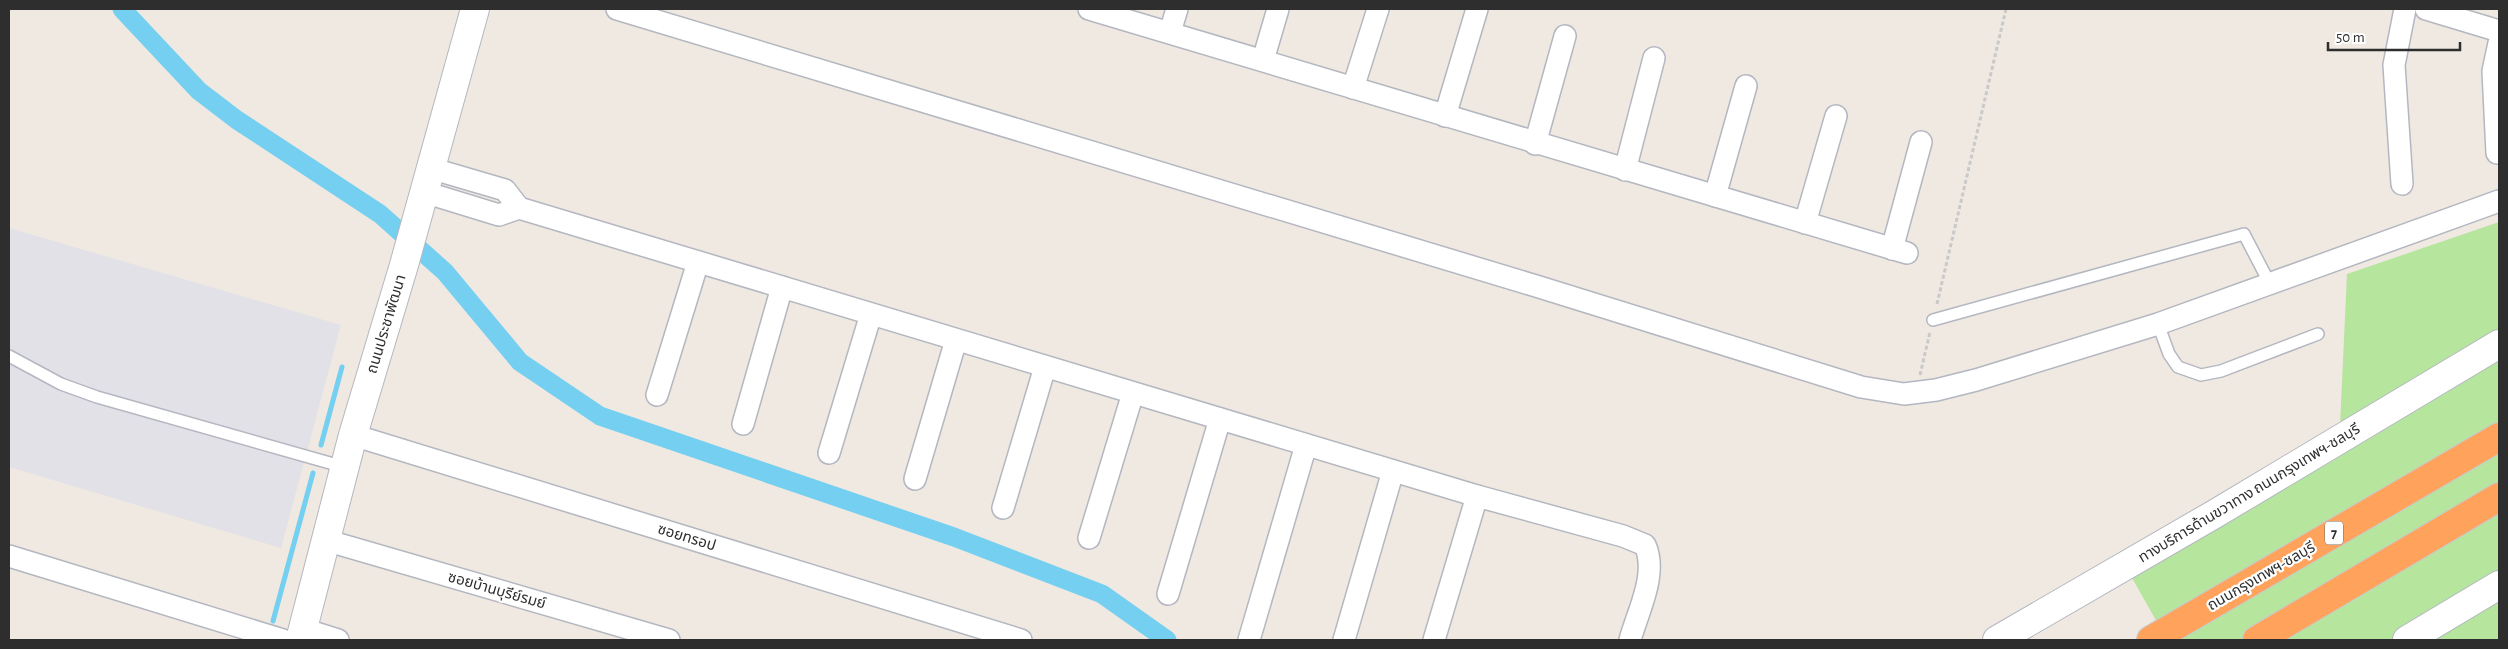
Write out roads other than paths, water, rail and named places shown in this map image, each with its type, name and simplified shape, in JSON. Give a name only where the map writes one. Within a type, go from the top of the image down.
[{"type":"highway","name":"ถนนกรุงเทพฯ-ชลบุรี","points":[[2160,635],[2499,436]]},
{"type":"highway","points":[[2257,640],[2499,497]]},
{"type":"main road","name":"ถนนประชาพัฒนา","points":[[296,637],[325,540],[353,435],[404,266],[475,9]]},
{"type":"main road","name":"ทางบริการด้านขวาทาง ถนนกรุงเทพฯ-ชลบุรี","points":[[1997,640],[2213,515],[2499,344]]},
{"type":"main road","points":[[2407,640],[2499,584]]},
{"type":"street","points":[[618,9],[1536,286],[1861,387],[1904,394],[1936,390],[1976,380],[2158,324],[2499,201]]},
{"type":"street","points":[[1090,9],[1535,144],[1899,251],[1922,142]]},
{"type":"street","points":[[1170,32],[1177,9]]},
{"type":"street","points":[[1263,60],[1278,9]]},
{"type":"street","points":[[1353,88],[1378,9]]},
{"type":"street","points":[[1445,116],[1477,9]]},
{"type":"street","points":[[2402,184],[2394,65],[2405,9]]},
{"type":"street","points":[[2426,9],[2471,15],[2499,31]]},
{"type":"street","points":[[1535,144],[1565,36]]},
{"type":"street","points":[[2498,153],[2493,71],[2499,43]]},
{"type":"street","points":[[1625,170],[1654,58]]},
{"type":"street","points":[[1714,196],[1746,86]]},
{"type":"street","points":[[1805,223],[1836,116]]},
{"type":"street","points":[[427,180],[499,215],[519,208],[1477,496],[1623,536],[1645,545],[1651,558],[1649,577],[1630,640]]},
{"type":"street","points":[[657,395],[698,262]]},
{"type":"street","points":[[743,424],[782,288]]},
{"type":"street","points":[[829,453],[871,314]]},
{"type":"street","points":[[915,479],[956,340]]},
{"type":"street","points":[[1002,508],[1045,367]]},
{"type":"street","points":[[1089,538],[1133,393]]},
{"type":"street","points":[[1168,594],[1220,419]]},
{"type":"street","name":"ซอยทรอป","points":[[353,435],[1021,640]]},
{"type":"street","points":[[1249,640],[1306,445]]},
{"type":"street","points":[[1344,640],[1393,471]]},
{"type":"street","points":[[1434,640],[1477,496]]},
{"type":"street","name":"ซอยบ้านบุรีย์รมย์","points":[[325,540],[669,640]]},
{"type":"street","points":[[9,556],[296,637],[338,640]]},
{"type":"lane","points":[[1933,320],[2244,234],[2270,284]]},
{"type":"lane","points":[[2158,324],[2169,354],[2178,367],[2201,375],[2221,371],[2318,334]]},
{"type":"lane","points":[[9,356],[61,384],[97,396],[344,467]]},
{"type":"waterway","points":[[122,9],[199,91],[237,120],[380,214],[445,272],[520,362],[600,416],[954,537],[1102,594],[1167,640]]},
{"type":"waterway","points":[[321,445],[342,367]]},
{"type":"waterway","points":[[273,621],[313,473]]}]
